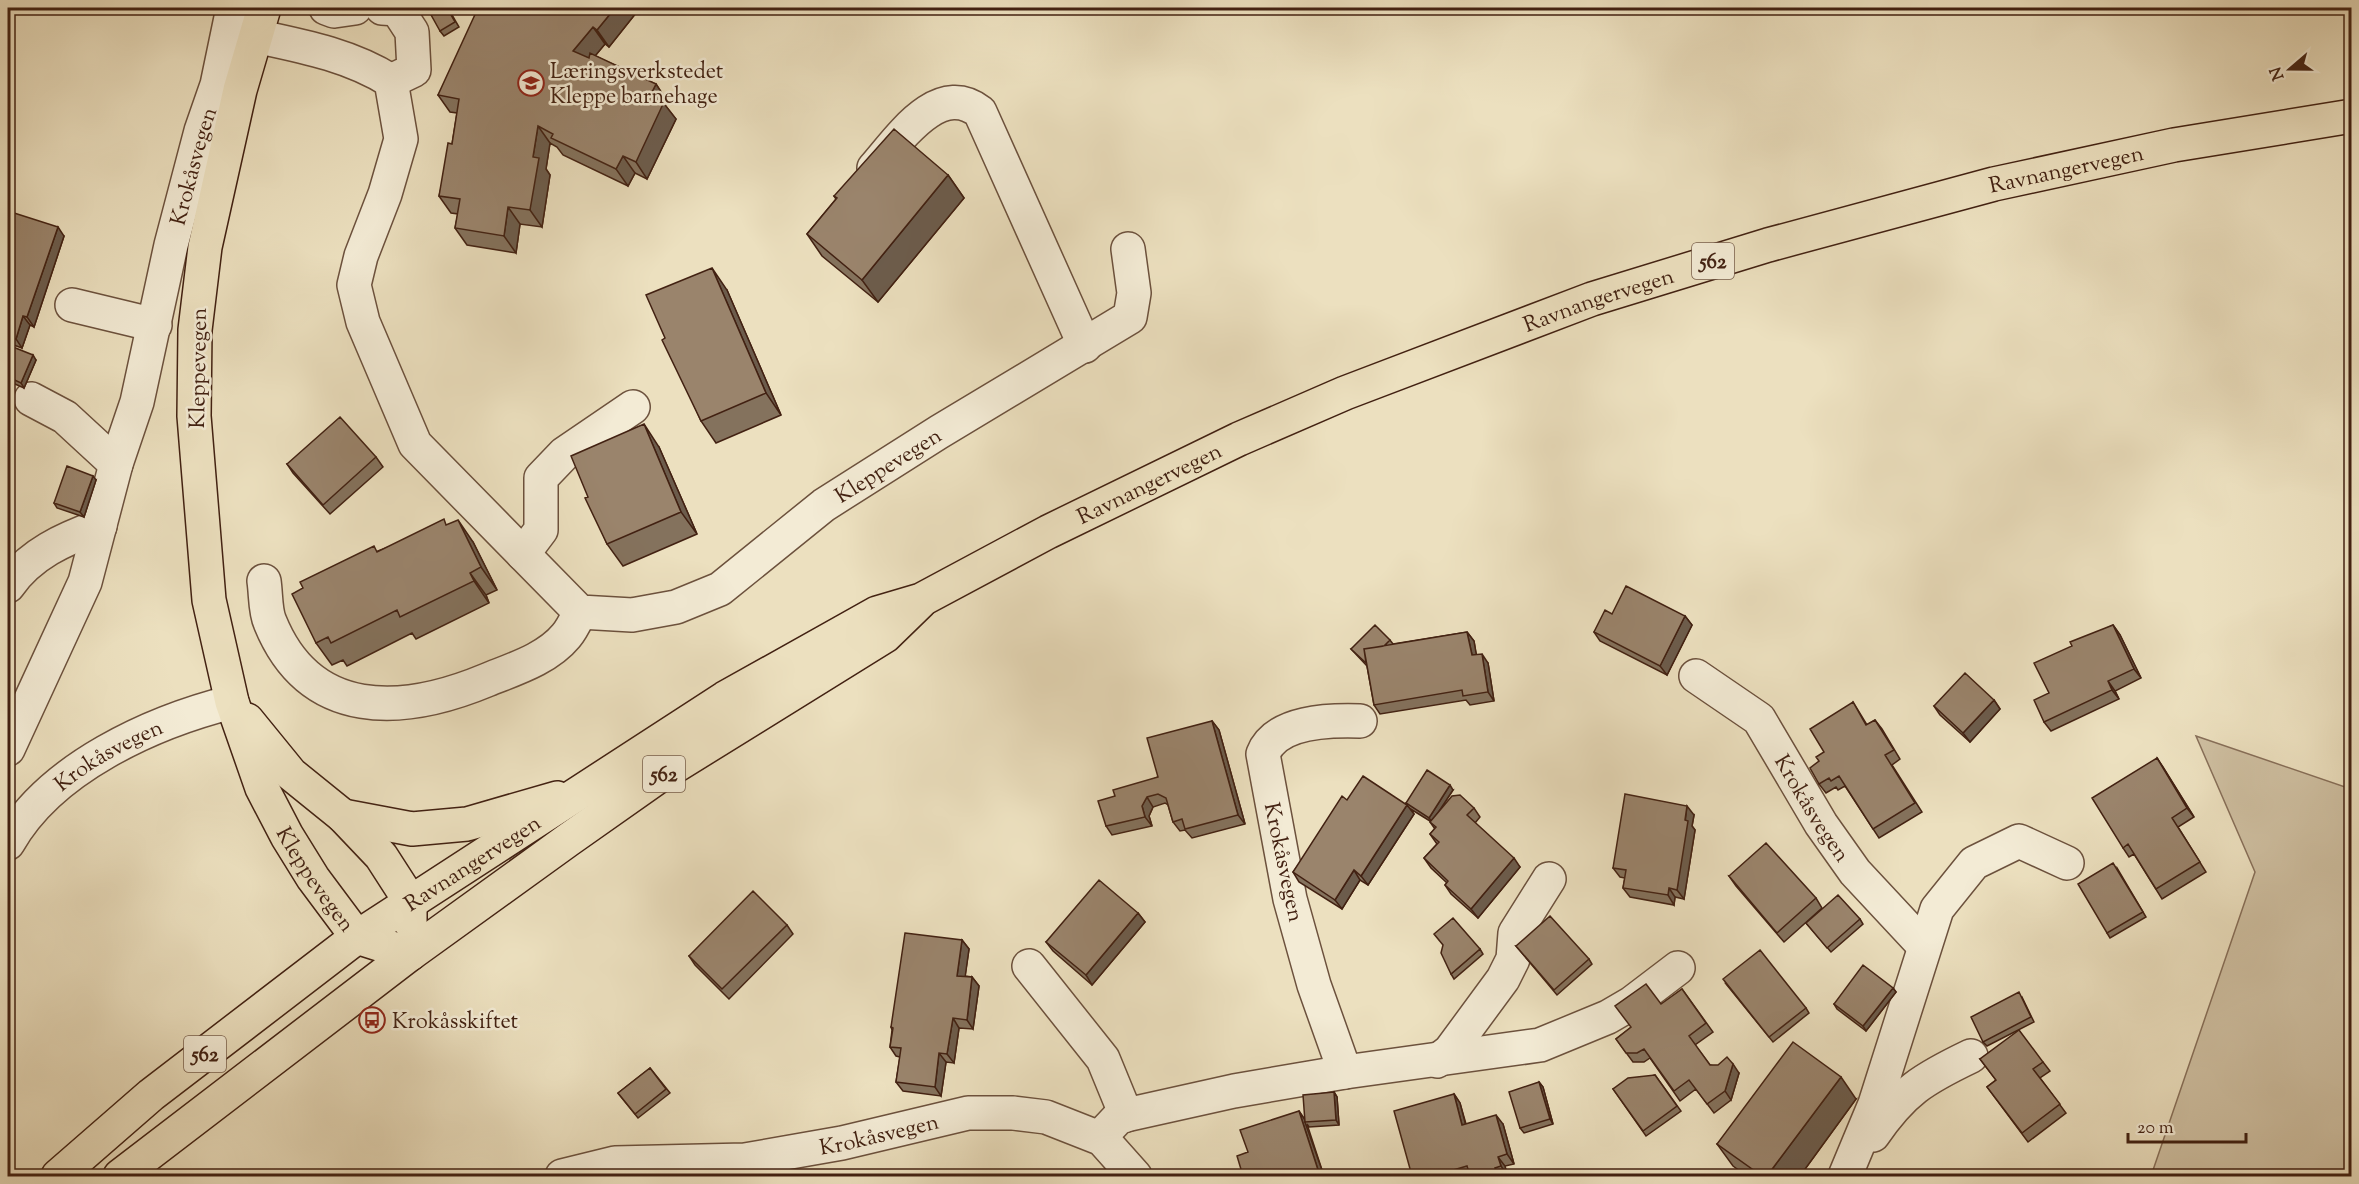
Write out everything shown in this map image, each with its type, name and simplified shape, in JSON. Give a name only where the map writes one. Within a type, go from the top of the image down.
[{"type":"main road","name":"Kleppevegen","points":[[259,22],[240,90],[205,247],[195,330],[194,416],[205,567],[222,667],[232,702],[262,788],[287,836],[313,878],[357,938],[410,954]]},
{"type":"main road","name":"Ravnangervegen","points":[[58,1176],[151,1095],[357,938],[410,901],[726,698],[877,613],[921,600],[1048,532],[1239,439],[1346,393],[1592,299],[1870,215],[1994,184],[2174,145],[2352,116]]},
{"type":"main road","name":"Ravnangervegen","points":[[120,1176],[410,954],[656,778],[885,636],[921,600]]},
{"type":"main road","name":"Kleppevegen","points":[[232,702],[291,774],[343,816],[381,856],[410,901]]},
{"type":"main road","points":[[343,816],[412,829],[467,824],[582,792]]},
{"type":"main road","points":[[410,901],[410,954]]},
{"type":"street","name":"Krokåsvegen","points":[[8,749],[85,582],[116,464],[137,402],[171,245],[201,131],[217,85],[233,8]]},
{"type":"street","points":[[326,8],[334,11],[355,8]]},
{"type":"street","points":[[264,581],[269,621],[291,661],[316,684],[344,698],[382,705],[463,690],[535,660],[566,636],[580,612],[414,444],[363,322],[354,285],[361,256],[385,194],[401,139],[391,81],[414,70],[412,32],[397,9],[382,8]]},
{"type":"street","name":"Kleppevegen","points":[[259,22],[304,46],[367,66],[391,81]]},
{"type":"street","points":[[874,168],[920,117],[936,108],[949,103],[962,103],[980,112],[1085,346]]},
{"type":"street","name":"Kleppevegen","points":[[580,612],[632,615],[676,607],[720,589],[824,505],[939,432],[1130,317],[1134,293],[1128,249]]},
{"type":"street","points":[[72,305],[155,325]]},
{"type":"street","points":[[31,399],[65,417],[116,464]]},
{"type":"street","points":[[523,554],[541,530],[541,478],[564,454],[633,407]]},
{"type":"street","points":[[8,586],[15,575],[37,555],[70,537],[100,526]]},
{"type":"street","name":"Krokåsvegen","points":[[1696,676],[1759,719],[1821,824],[1848,862],[1924,946]]},
{"type":"street","name":"Krokåsvegen","points":[[8,843],[17,825],[90,761],[149,730],[232,702]]},
{"type":"street","name":"Krokåsvegen","points":[[1346,1072],[1314,985],[1290,899],[1263,754],[1266,745],[1299,727],[1331,720],[1360,721]]},
{"type":"street","points":[[1845,1176],[1875,1104],[1937,909],[1974,863],[2019,841],[2067,863]]},
{"type":"street","points":[[1437,1061],[1450,1052],[1503,979],[1513,959],[1515,933],[1549,879]]},
{"type":"street","points":[[1029,966],[1103,1059],[1126,1115]]},
{"type":"street","points":[[1102,1139],[1102,1135],[1118,1118],[1126,1115],[1234,1091],[1346,1072],[1540,1045],[1608,1017],[1632,1003],[1678,968]]},
{"type":"street","points":[[1845,1176],[1897,1103],[1914,1086],[1971,1056]]},
{"type":"street","name":"Krokåsvegen","points":[[562,1176],[745,1160],[842,1143],[968,1113],[1012,1113],[1046,1117],[1102,1139],[1135,1176]]},
{"type":"shaded area","points":[[2196,736],[2351,789],[2351,1176],[2151,1176],[2255,872]]},
{"type":"building","points":[[439,8],[447,8],[455,22],[440,31],[430,13]]},
{"type":"building","points":[[478,8],[495,8],[499,11],[502,8],[615,8],[597,30],[593,27],[573,51],[589,58],[590,53],[656,84],[650,96],[664,102],[636,162],[623,156],[616,169],[551,138],[553,134],[538,126],[533,157],[539,158],[530,210],[508,207],[504,236],[455,228],[460,199],[439,196],[448,143],[452,144],[459,99],[438,95]]},
{"type":"building","points":[[894,129],[948,175],[862,280],[807,234],[837,198],[834,196]]},
{"type":"building","points":[[11,212],[58,227],[27,317],[23,316],[16,339],[8,336],[8,222]]},
{"type":"building","points":[[712,268],[766,393],[701,421],[662,340],[665,338],[646,295]]},
{"type":"building","points":[[8,345],[33,355],[21,383],[8,377]]},
{"type":"building","points":[[340,417],[376,457],[323,505],[287,464]]},
{"type":"building","points":[[644,424],[681,512],[607,544],[585,498],[588,497],[571,456]]},
{"type":"building","points":[[67,466],[93,476],[80,512],[54,503]]},
{"type":"building","points":[[444,519],[446,525],[458,520],[481,567],[470,573],[474,581],[400,617],[397,610],[331,643],[328,637],[316,643],[292,594],[303,588],[300,582],[374,546],[377,552]]},
{"type":"building","points":[[1626,586],[1685,616],[1660,666],[1594,632],[1605,610],[1612,614]]},
{"type":"building","points":[[1375,625],[1390,640],[1384,646],[1364,649],[1366,663],[1351,649]]},
{"type":"building","points":[[2113,625],[2134,669],[2108,681],[2112,690],[2044,722],[2034,700],[2049,693],[2034,663],[2072,646],[2070,642]]},
{"type":"building","points":[[1467,632],[1472,655],[1482,654],[1488,692],[1463,696],[1462,690],[1374,705],[1364,649]]},
{"type":"building","points":[[1965,673],[1994,700],[1963,733],[1934,706]]},
{"type":"building","points":[[1853,702],[1866,725],[1875,720],[1894,750],[1885,755],[1915,803],[1873,829],[1839,776],[1831,781],[1829,778],[1819,784],[1810,768],[1819,761],[1816,757],[1824,752],[1810,729]]},
{"type":"building","points":[[1212,721],[1238,815],[1185,829],[1182,819],[1173,822],[1166,798],[1158,794],[1147,797],[1142,806],[1145,817],[1106,826],[1098,801],[1115,796],[1113,790],[1158,777],[1147,738]]},
{"type":"building","points":[[2157,758],[2187,808],[2172,818],[2200,862],[2156,889],[2128,844],[2123,848],[2092,798]]},
{"type":"building","points":[[1427,770],[1450,785],[1429,818],[1406,803]]},
{"type":"building","points":[[1363,776],[1407,805],[1361,876],[1354,870],[1335,900],[1293,872],[1342,796],[1347,800]]},
{"type":"building","points":[[1625,794],[1687,806],[1685,820],[1688,821],[1677,890],[1669,888],[1668,895],[1623,888],[1626,870],[1613,868]]},
{"type":"building","points":[[1460,795],[1474,808],[1467,815],[1514,858],[1471,909],[1445,885],[1448,881],[1424,858],[1439,842],[1430,834],[1436,827],[1430,822],[1452,796]]},
{"type":"building","points":[[1766,843],[1816,898],[1777,933],[1729,876]]},
{"type":"building","points":[[2113,863],[2143,912],[2107,933],[2078,884]]},
{"type":"building","points":[[1099,880],[1138,913],[1086,975],[1046,942]]},
{"type":"building","points":[[753,891],[787,925],[722,989],[689,956]]},
{"type":"building","points":[[1838,895],[1860,919],[1827,948],[1806,923]]},
{"type":"building","points":[[1550,916],[1589,959],[1554,990],[1516,946]]},
{"type":"building","points":[[1453,918],[1480,949],[1451,974],[1441,953],[1443,945],[1434,934]]},
{"type":"building","points":[[905,933],[962,940],[957,976],[972,977],[967,1020],[953,1018],[947,1054],[939,1053],[935,1087],[896,1082],[901,1048],[890,1047],[893,1028],[891,1027]]},
{"type":"building","points":[[1760,950],[1806,1008],[1769,1037],[1723,979]]},
{"type":"building","points":[[1863,965],[1893,988],[1863,1026],[1834,1004]]},
{"type":"building","points":[[1646,984],[1661,1004],[1682,989],[1706,1023],[1689,1036],[1710,1065],[1718,1065],[1727,1057],[1733,1064],[1725,1091],[1707,1104],[1689,1080],[1674,1091],[1644,1049],[1637,1053],[1626,1053],[1616,1039],[1631,1027],[1615,1006]]},
{"type":"building","points":[[2019,992],[2031,1017],[1983,1042],[1971,1017]]},
{"type":"building","points":[[2019,1030],[2043,1062],[2033,1069],[2060,1104],[2022,1133],[1987,1087],[1996,1080],[1980,1059]]},
{"type":"building","points":[[1793,1042],[1841,1077],[1767,1176],[1762,1176],[1717,1144]]},
{"type":"building","points":[[650,1068],[666,1089],[635,1114],[618,1093]]},
{"type":"building","points":[[1655,1075],[1677,1106],[1643,1131],[1613,1089],[1628,1078]]},
{"type":"building","points":[[1539,1082],[1550,1119],[1520,1128],[1509,1092]]},
{"type":"building","points":[[1334,1092],[1336,1120],[1305,1122],[1303,1095]]},
{"type":"building","points":[[1454,1094],[1462,1125],[1496,1115],[1507,1154],[1498,1157],[1501,1166],[1495,1168],[1497,1172],[1491,1176],[1470,1176],[1467,1166],[1450,1171],[1452,1176],[1412,1176],[1394,1111]]},
{"type":"building","points":[[1299,1111],[1320,1176],[1243,1176],[1237,1156],[1248,1152],[1240,1130]]},
{"type":"place","name":"Læringsverkstedet Kleppe barnehage","points":[[531,83]]},
{"type":"place","name":"Krokåsskiftet","points":[[372,1020]]}]
